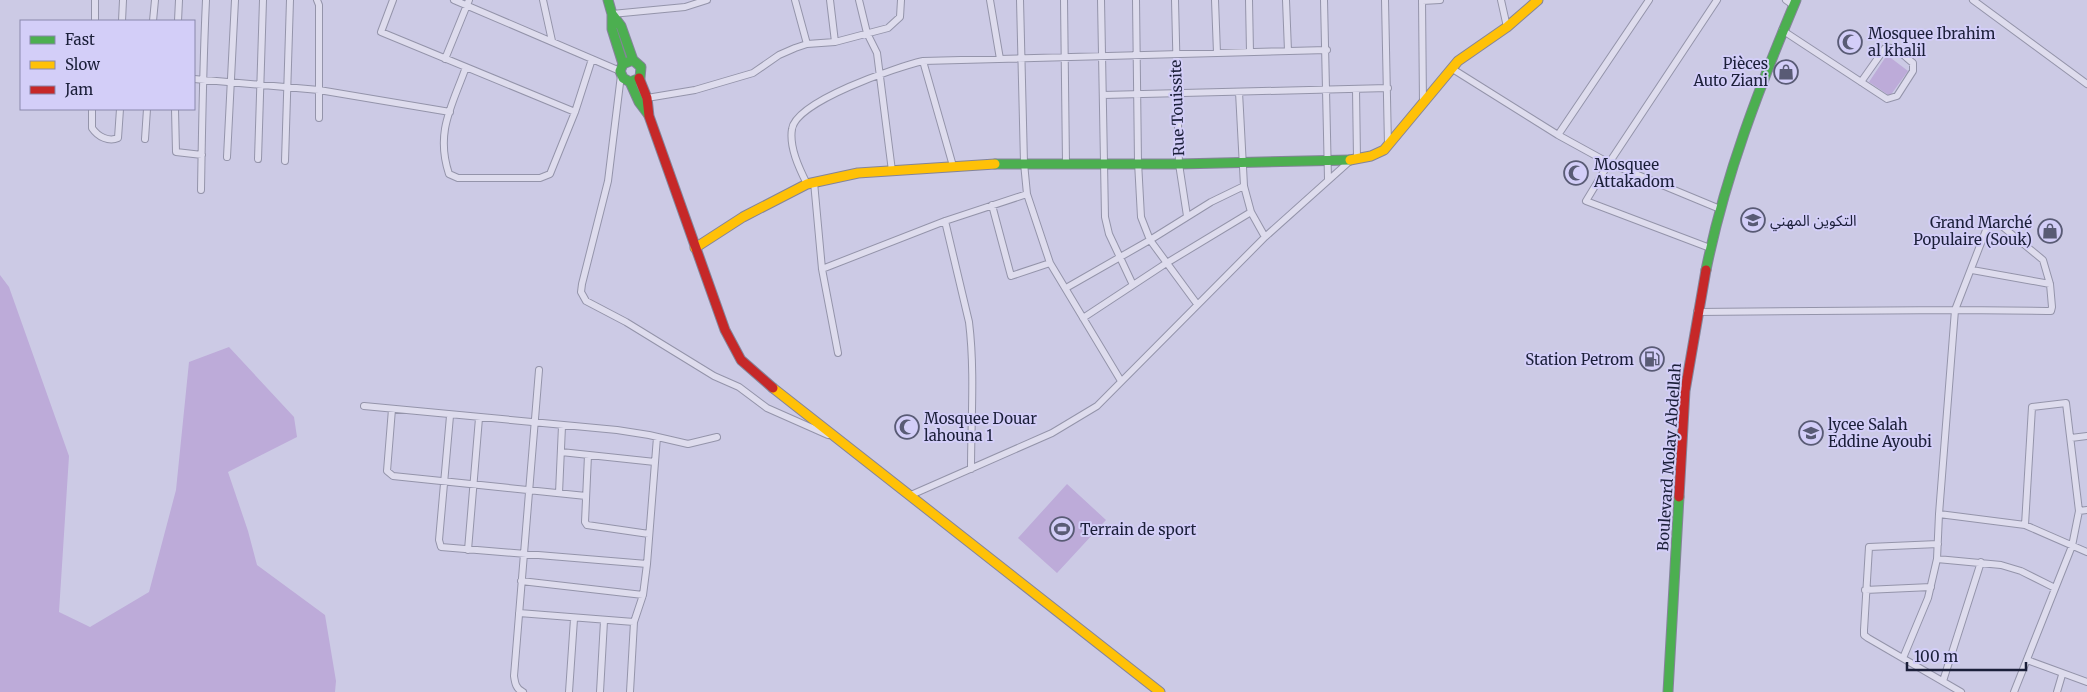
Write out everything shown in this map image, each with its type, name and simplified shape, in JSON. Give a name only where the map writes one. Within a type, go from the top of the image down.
[{"type":"main road","points":[[608,0],[621,70],[649,116]]},
{"type":"main road","points":[[695,248],[742,217],[810,183],[858,173],[1024,163],[1138,162],[1179,164],[1328,160],[1354,159],[1380,154],[1424,104],[1458,60],[1507,27],[1538,0]]},
{"type":"main road","name":"Boulevard Molay Abdellah","points":[[1668,692],[1684,391],[1697,312],[1720,209],[1743,133],[1792,2]]},
{"type":"main road","points":[[612,14],[621,26],[633,60],[641,67],[640,78],[649,116],[725,330],[741,360],[769,386],[1160,692]]},
{"type":"main road","points":[[621,70],[633,60]]},
{"type":"main road","points":[[630,82],[640,78]]},
{"type":"street","points":[[95,0],[95,20]]},
{"type":"street","points":[[122,20],[123,0]]},
{"type":"street","points":[[153,20],[155,0]]},
{"type":"street","points":[[178,20],[179,0]]},
{"type":"street","points":[[201,190],[204,123],[202,79],[206,0]]},
{"type":"street","points":[[227,157],[235,0]]},
{"type":"street","points":[[258,159],[263,0]]},
{"type":"street","points":[[285,162],[290,0]]},
{"type":"street","points":[[317,0],[319,5],[319,118]]},
{"type":"street","points":[[393,0],[381,32],[575,112]]},
{"type":"street","points":[[454,0],[468,2],[552,42],[621,70],[608,181],[581,288],[586,300],[633,326],[714,376],[739,388],[767,408],[839,440]]},
{"type":"street","points":[[543,0],[552,42]]},
{"type":"street","points":[[612,14],[685,8],[707,0]]},
{"type":"street","points":[[795,0],[807,44]]},
{"type":"street","points":[[830,0],[835,42]]},
{"type":"street","points":[[859,0],[867,33],[877,53],[892,171]]},
{"type":"street","points":[[646,98],[696,90],[753,74],[779,55],[807,44],[835,42],[888,28],[900,17],[901,0]]},
{"type":"street","points":[[990,0],[1000,59]]},
{"type":"street","points":[[1020,0],[1024,163],[1027,194],[1050,263],[1121,381]]},
{"type":"street","points":[[1064,0],[1066,163]]},
{"type":"street","points":[[1101,0],[1105,217],[1109,234],[1134,285]]},
{"type":"street","points":[[1136,0],[1138,162],[1141,217],[1150,240],[1197,304]]},
{"type":"street","name":"Rue Touissite","points":[[1175,0],[1179,164],[1187,216]]},
{"type":"street","points":[[1215,0],[1217,53]]},
{"type":"street","points":[[1249,0],[1250,52]]},
{"type":"street","points":[[1286,0],[1288,52]]},
{"type":"street","points":[[1324,0],[1328,179]]},
{"type":"street","points":[[1386,0],[1388,146]]},
{"type":"street","points":[[1424,104],[1422,1],[1440,0]]},
{"type":"street","points":[[1501,0],[1507,27]]},
{"type":"street","points":[[1558,135],[1649,0]]},
{"type":"street","points":[[1710,248],[1586,201],[1609,162],[1717,0]]},
{"type":"street","points":[[1973,0],[2087,84]]},
{"type":"street","points":[[445,59],[468,2]]},
{"type":"street","points":[[1782,30],[1861,82],[1887,99],[1897,96],[1913,71],[1914,66],[1892,48],[1884,48],[1861,82]]},
{"type":"street","points":[[838,353],[822,269],[810,183],[796,161],[793,147],[791,129],[794,122],[809,108],[845,88],[906,65],[923,61],[1326,50]]},
{"type":"street","points":[[466,67],[443,129],[443,145],[449,174],[458,178],[540,178],[550,174],[575,112],[592,59]]},
{"type":"street","points":[[923,61],[954,166]]},
{"type":"street","points":[[1450,68],[1558,135],[1609,162],[1720,209]]},
{"type":"street","points":[[195,78],[319,90],[450,112]]},
{"type":"street","points":[[1103,95],[1388,88]]},
{"type":"street","points":[[910,495],[1052,433],[1097,406],[1265,236],[1328,179],[1354,159],[1356,89]]},
{"type":"street","points":[[1239,92],[1244,186],[1251,212],[1265,236]]},
{"type":"street","points":[[92,110],[92,128],[100,137],[111,140],[118,138],[120,110]]},
{"type":"street","points":[[145,140],[147,110]]},
{"type":"street","points":[[175,110],[176,152],[202,155]]},
{"type":"street","points":[[1066,288],[1150,240],[1187,216],[1244,186]]},
{"type":"street","points":[[822,269],[945,221],[1027,194]]},
{"type":"street","points":[[992,206],[1011,276],[1050,263]]},
{"type":"street","points":[[1083,318],[1251,212]]},
{"type":"street","points":[[945,221],[971,338],[973,364],[972,469]]},
{"type":"street","points":[[1697,312],[1955,310],[2051,310],[2050,284],[2043,260],[1997,222],[1991,222],[1955,310],[1937,559],[1931,587],[1903,658]]},
{"type":"street","points":[[1972,270],[2050,284]]},
{"type":"street","points":[[523,692],[516,684],[514,676],[539,370]]},
{"type":"street","points":[[2014,692],[2072,546],[2079,511],[2066,403],[2032,407],[2024,525]]},
{"type":"street","points":[[364,406],[450,416],[617,430],[688,444],[716,437]]},
{"type":"street","points":[[392,409],[387,471],[393,476],[586,496]]},
{"type":"street","points":[[450,416],[440,545],[446,548],[647,564]]},
{"type":"street","points":[[468,550],[479,418]]},
{"type":"street","points":[[559,493],[562,426]]},
{"type":"street","points":[[2071,438],[2087,436]]},
{"type":"street","points":[[630,692],[634,622],[643,594],[647,564],[658,437]]},
{"type":"street","points":[[561,452],[655,462]]},
{"type":"street","points":[[588,455],[585,522],[587,525],[649,534]]},
{"type":"street","points":[[2079,511],[2087,510]]},
{"type":"street","points":[[1939,514],[2024,525],[2087,552]]},
{"type":"street","points":[[1938,544],[1872,545],[1869,547],[1865,590],[1864,635],[1961,692]]},
{"type":"street","points":[[1937,559],[1981,562],[2022,570],[2054,588]]},
{"type":"street","points":[[1943,681],[1981,562]]},
{"type":"street","points":[[521,581],[643,594]]},
{"type":"street","points":[[1865,590],[1931,587]]},
{"type":"street","points":[[519,613],[574,619],[634,622]]},
{"type":"street","points":[[569,692],[574,619]]},
{"type":"street","points":[[600,692],[604,621]]},
{"type":"street","points":[[2027,660],[2062,675],[2087,682]]},
{"type":"street","points":[[2056,692],[2062,675]]},
{"type":"shaded area","points":[[1887,55],[1908,71],[1890,96],[1869,82]]},
{"type":"shaded area","points":[[0,275],[9,287],[69,456],[59,612],[90,627],[149,592],[176,490],[189,362],[229,347],[294,417],[297,437],[228,472],[248,531],[257,565],[325,615],[336,681],[335,692],[0,692]]},
{"type":"shaded area","name":"Terrain de sport","points":[[1067,484],[1106,520],[1057,573],[1018,538]]},
{"type":"traffic: fast","points":[[608,0],[612,14],[612,29],[623,64]]},
{"type":"traffic: fast","points":[[1706,270],[1733,166],[1769,66],[1796,0]]},
{"type":"traffic: fast","points":[[612,14],[621,26],[633,60],[641,67],[640,78],[630,82],[623,78],[620,71],[623,64],[633,60]]},
{"type":"traffic: fast","points":[[630,82],[639,102],[648,114]]},
{"type":"traffic: fast","points":[[995,164],[1179,164],[1350,160]]},
{"type":"traffic: fast","points":[[1668,692],[1679,497]]},
{"type":"traffic: slow","points":[[1350,160],[1371,156],[1384,150],[1458,61],[1507,27],[1538,0]]},
{"type":"traffic: slow","points":[[695,248],[743,217],[807,184],[858,173],[995,164]]},
{"type":"traffic: slow","points":[[773,388],[1160,692]]},
{"type":"traffic: jam","points":[[639,78],[647,98],[649,116],[725,330],[741,360],[773,388]]},
{"type":"traffic: jam","points":[[1679,497],[1685,391],[1706,270]]},
{"type":"place","name":"Mosquee Ibrahim al khalil","points":[[1850,42]]},
{"type":"place","name":"Pièces Auto Ziani","points":[[1786,72]]},
{"type":"place","name":"Mosquee Attakadom","points":[[1576,173]]},
{"type":"place","name":"التكوين المهني","points":[[1753,220]]},
{"type":"place","name":"Grand Marché Populaire (Souk)","points":[[2050,231]]},
{"type":"place","name":"Station Petrom","points":[[1652,359]]},
{"type":"place","name":"Mosquee Douar lahouna 1","points":[[907,427]]},
{"type":"place","name":"lycee Salah Eddine Ayoubi","points":[[1811,433]]},
{"type":"place","name":"Terrain de sport","points":[[1062,529]]}]
